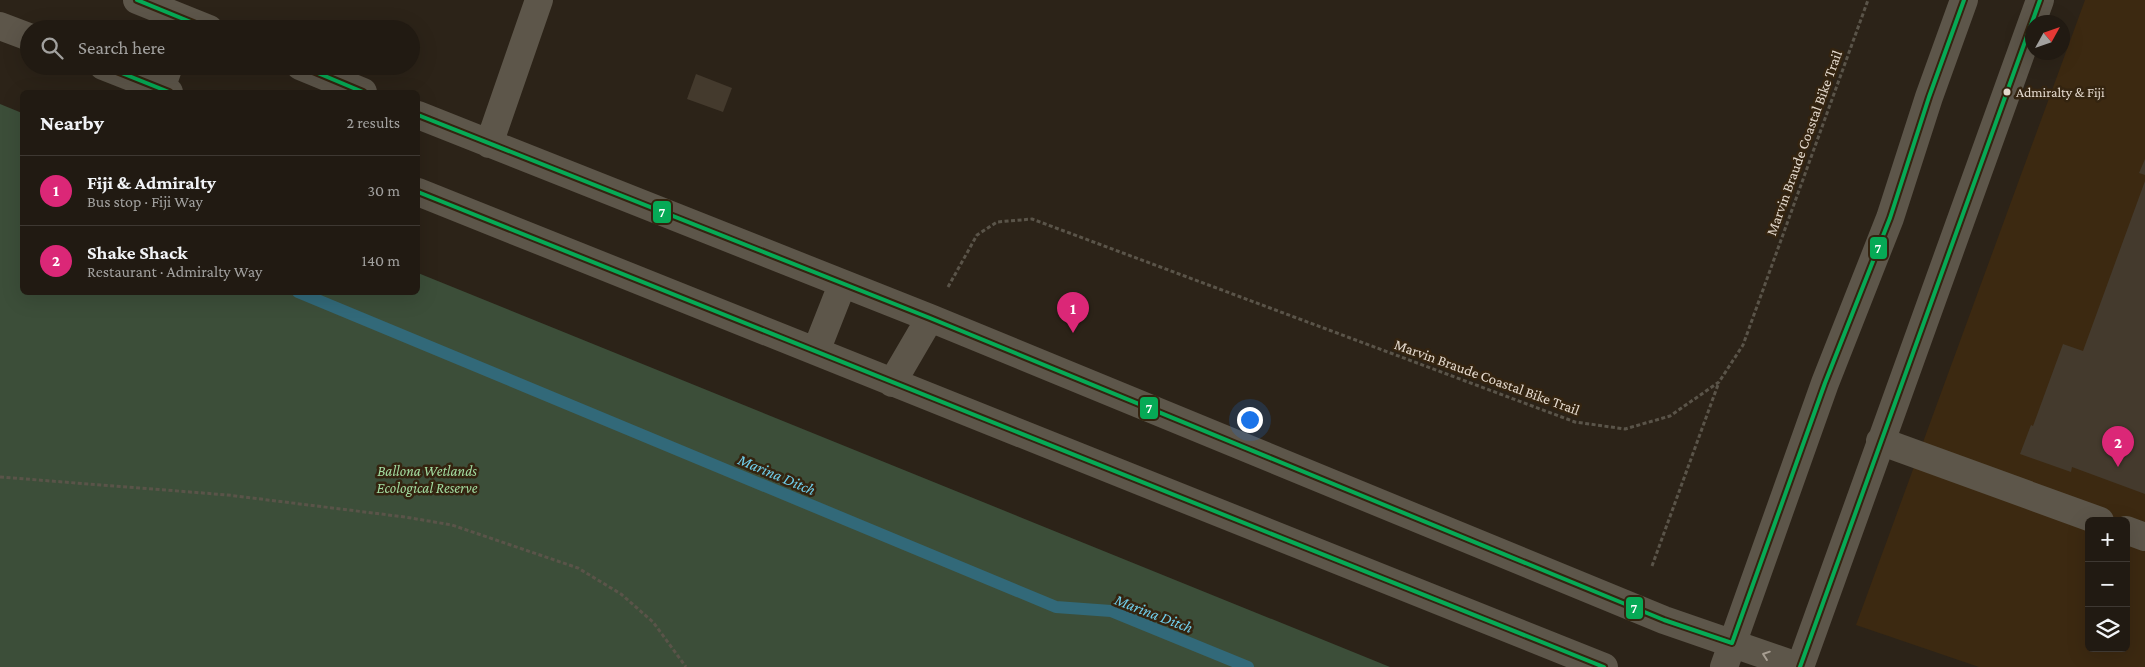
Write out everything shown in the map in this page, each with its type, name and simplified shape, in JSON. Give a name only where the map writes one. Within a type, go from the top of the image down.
[{"type":"street","points":[[136,0],[192,19]]},
{"type":"street","points":[[489,144],[539,0]]},
{"type":"street","points":[[1728,655],[1825,383],[1890,218],[1929,97],[1964,0]]},
{"type":"street","points":[[420,116],[842,285],[930,318],[1664,620],[1728,655],[1800,667],[2040,0]]},
{"type":"street","points":[[0,26],[20,34]]},
{"type":"street","points":[[137,75],[167,83]]},
{"type":"street","points":[[322,75],[358,90]]},
{"type":"street","points":[[420,193],[1604,667]]},
{"type":"street","points":[[816,351],[842,285]]},
{"type":"street","points":[[892,383],[930,318]]},
{"type":"street","points":[[1880,441],[2089,517]]},
{"type":"street","points":[[2130,531],[2145,537]]},
{"type":"path","name":"Marvin Braude Coastal Bike Trail","points":[[930,318],[977,236],[997,222],[1032,219],[1575,422],[1626,429],[1670,416],[1719,382],[1743,346],[1868,0]]},
{"type":"path","points":[[1652,566],[1719,382]]},
{"type":"path","points":[[0,477],[228,496],[452,525],[578,568],[621,594],[653,622],[686,667]]},
{"type":"shaded area","points":[[2085,0],[2145,0],[2145,667],[1979,667],[1856,625],[2063,60],[2070,60],[2070,41]]},
{"type":"green space","name":"Ballona Wetlands Ecological Reserve","points":[[0,104],[20,112],[20,295],[420,295],[420,274],[1390,667],[0,667]]},
{"type":"building","points":[[696,74],[732,88],[723,112],[687,99]]},
{"type":"building","points":[[2145,159],[2145,175],[2139,173]]},
{"type":"building","points":[[2145,181],[2145,494],[2072,467],[2071,472],[2020,454],[2031,425],[2033,426],[2063,344],[2083,351]]},
{"type":"waterway","name":"Marina Ditch","points":[[305,295],[1056,607],[1111,611],[1248,667]]},
{"type":"transit line","name":"7","points":[[137,0],[186,20]]},
{"type":"transit line","name":"7","points":[[420,116],[930,318],[1664,620],[1732,643],[1825,383],[1890,218],[1929,97],[1964,0]]},
{"type":"transit line","name":"7","points":[[1800,667],[2040,0]]},
{"type":"transit line","name":"7","points":[[126,75],[164,90]]},
{"type":"transit line","name":"7","points":[[322,75],[358,90]]},
{"type":"transit line","name":"7","points":[[420,193],[1604,667]]},
{"type":"place","name":"Admiralty & Fiji","points":[[2007,92]]},
{"type":"place","name":"Fiji & Admiralty","points":[[1073,333]]},
{"type":"place","name":"Shake Shack","points":[[2118,467]]}]
